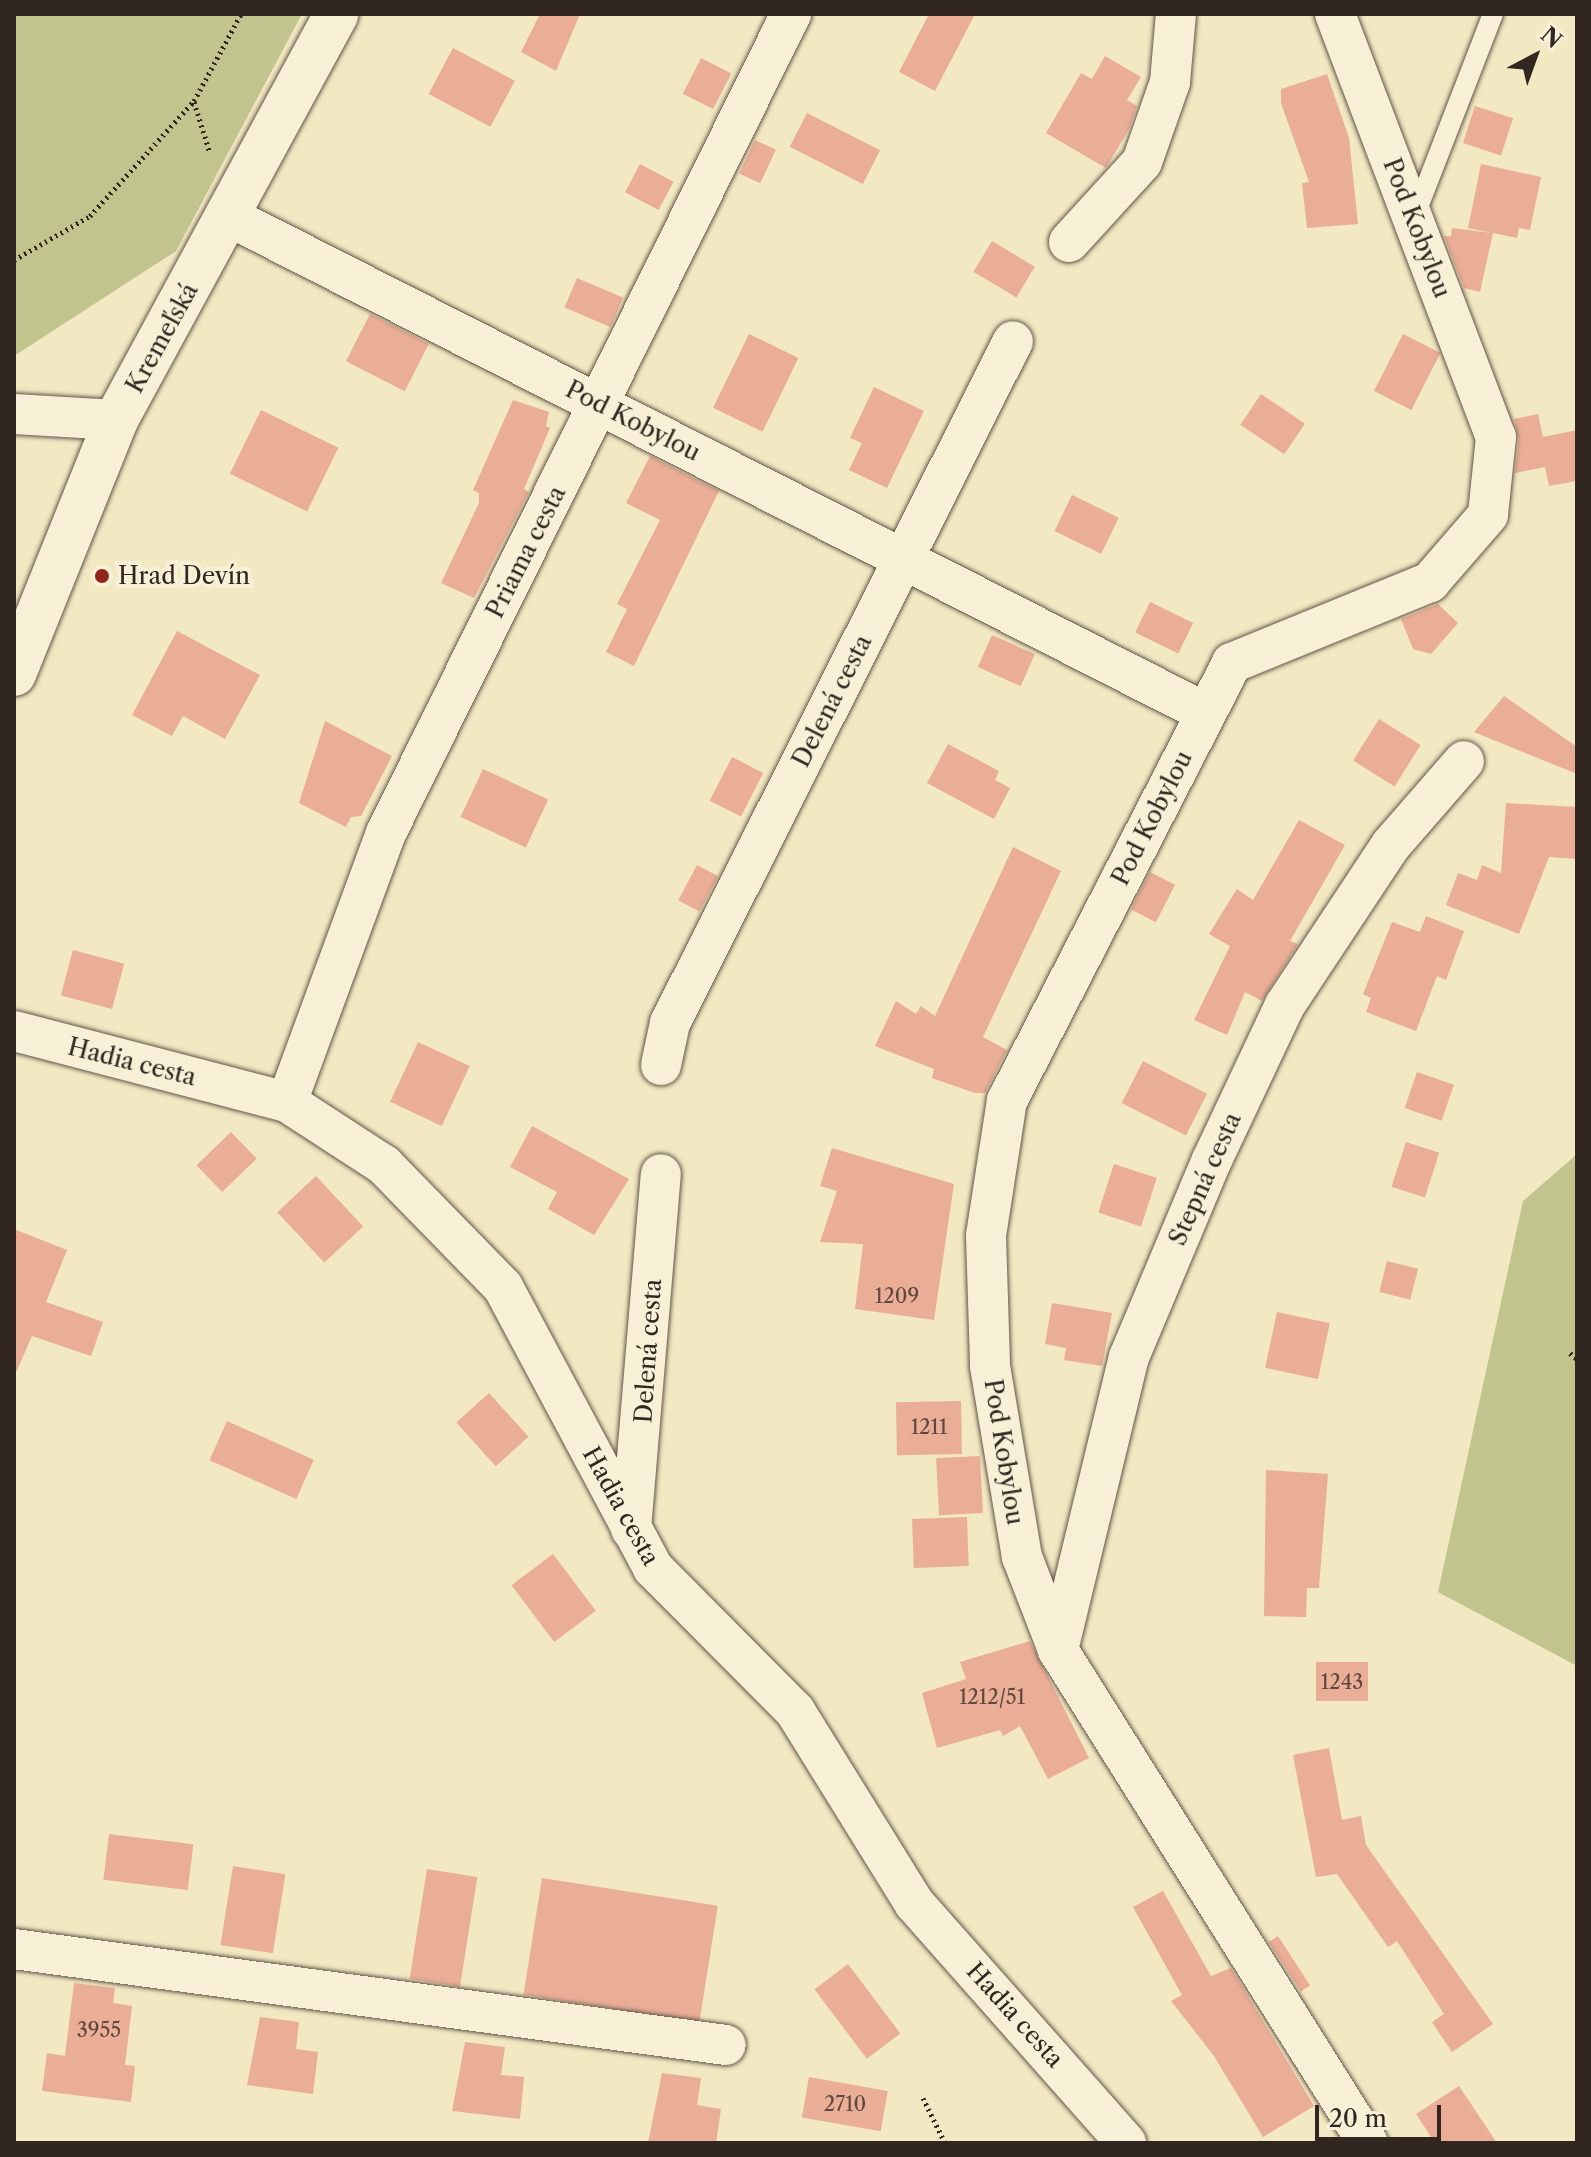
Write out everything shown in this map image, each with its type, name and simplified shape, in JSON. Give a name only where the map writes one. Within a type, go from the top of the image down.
[{"type":"street","name":"Kremeľská","points":[[14,674],[116,420],[230,217],[336,14]]},
{"type":"street","name":"Priama cesta","points":[[287,1102],[386,833],[791,14]]},
{"type":"street","points":[[1069,242],[1142,162],[1170,82],[1176,14]]},
{"type":"street","name":"Pod Kobylou","points":[[1335,14],[1496,437],[1488,515],[1430,582],[1232,663],[1007,1100],[986,1236],[990,1366],[1022,1557],[1058,1650],[1368,2143]]},
{"type":"street","name":"Pod Kobylou","points":[[230,217],[1206,713]]},
{"type":"street","name":"Delená cesta","points":[[661,1065],[670,1023],[1013,341]]},
{"type":"street","points":[[14,414],[116,420]]},
{"type":"street","name":"Stepná cesta","points":[[1058,1650],[1129,1357],[1212,1160],[1285,1005],[1391,845],[1464,761]]},
{"type":"street","name":"Hadia cesta","points":[[14,1031],[287,1102],[384,1165],[503,1287],[653,1568],[795,1711],[914,1903],[1126,2143]]},
{"type":"street","name":"Delená cesta","points":[[631,1529],[661,1174]]},
{"type":"street","points":[[14,1949],[726,2045]]},
{"type":"lane","points":[[1413,219],[1493,14]]},
{"type":"path","points":[[14,260],[90,216],[194,101],[241,14]]},
{"type":"path","points":[[1570,1353],[1577,1359]]},
{"type":"path","points":[[923,2098],[945,2143]]},
{"type":"green space","points":[[14,14],[302,14],[176,251],[14,356]]},
{"type":"green space","points":[[1577,1154],[1577,1666],[1438,1592],[1523,1201]]},
{"type":"building","points":[[540,14],[580,14],[556,71],[521,52]]},
{"type":"building","points":[[929,14],[975,14],[935,91],[899,72]]},
{"type":"building","points":[[453,48],[515,81],[490,127],[429,94]]},
{"type":"building","points":[[1105,56],[1141,77],[1127,100],[1137,106],[1129,129],[1106,168],[1046,133],[1081,73],[1092,79]]},
{"type":"building","points":[[701,58],[731,73],[713,109],[683,94]]},
{"type":"building","points":[[1327,74],[1349,138],[1358,224],[1307,228],[1302,183],[1309,182],[1281,103],[1281,89]]},
{"type":"building","points":[[1475,106],[1513,118],[1501,155],[1463,143]]},
{"type":"building","points":[[807,113],[880,150],[863,184],[790,147]]},
{"type":"building","points":[[755,140],[776,150],[760,183],[739,174]]},
{"type":"building","points":[[640,164],[674,182],[659,210],[625,192]]},
{"type":"building","points":[[1481,164],[1541,177],[1530,230],[1519,228],[1517,238],[1493,233],[1480,292],[1464,288],[1444,236],[1451,236],[1452,228],[1492,233],[1468,228]]},
{"type":"building","points":[[992,241],[1035,267],[1016,298],[973,272]]},
{"type":"building","points":[[577,278],[623,298],[611,327],[564,307]]},
{"type":"building","points":[[370,314],[429,344],[405,391],[346,361]]},
{"type":"building","points":[[749,334],[798,358],[762,432],[713,408]]},
{"type":"building","points":[[1403,334],[1440,353],[1411,410],[1374,391]]},
{"type":"building","points":[[874,387],[924,411],[887,488],[849,470],[862,443],[850,438]]},
{"type":"building","points":[[1261,394],[1305,424],[1284,454],[1240,425]]},
{"type":"building","points":[[513,400],[549,412],[546,426],[550,428],[524,489],[529,492],[474,598],[441,583],[479,503],[479,493],[473,490]]},
{"type":"building","points":[[261,410],[338,448],[307,512],[230,474]]},
{"type":"building","points":[[1538,414],[1543,437],[1577,430],[1577,481],[1549,486],[1545,467],[1515,473],[1519,439],[1514,419]]},
{"type":"building","points":[[650,456],[719,491],[634,666],[606,652],[627,609],[617,604],[660,520],[626,503]]},
{"type":"building","points":[[1072,495],[1119,518],[1101,554],[1054,531]]},
{"type":"building","points":[[1150,602],[1193,623],[1178,654],[1135,633]]},
{"type":"building","points":[[1438,604],[1458,623],[1431,654],[1413,649],[1401,619]]},
{"type":"building","points":[[177,631],[260,675],[225,739],[183,716],[172,736],[132,715]]},
{"type":"building","points":[[992,635],[1035,654],[1021,686],[978,667]]},
{"type":"building","points":[[1504,696],[1577,747],[1577,774],[1474,732]]},
{"type":"building","points":[[1379,719],[1421,745],[1395,787],[1353,761]]},
{"type":"building","points":[[325,721],[392,756],[361,816],[351,817],[346,827],[299,803]]},
{"type":"building","points":[[948,744],[999,771],[995,780],[1010,788],[994,819],[927,783]]},
{"type":"building","points":[[732,757],[763,773],[741,817],[710,801]]},
{"type":"building","points":[[483,769],[548,799],[526,847],[461,817]]},
{"type":"building","points":[[1506,803],[1577,807],[1577,859],[1549,857],[1519,934],[1446,905],[1458,873],[1477,880],[1482,865],[1501,873]]},
{"type":"building","points":[[1299,820],[1345,845],[1290,941],[1298,944],[1262,1001],[1245,992],[1227,1035],[1194,1020],[1230,946],[1209,934],[1237,889],[1253,900]]},
{"type":"building","points":[[1013,847],[1061,871],[983,1037],[1007,1050],[985,1093],[975,1093],[932,1078],[934,1069],[875,1046],[896,1001],[916,1014],[921,1006],[935,1016]]},
{"type":"building","points":[[697,865],[718,876],[699,912],[678,900]]},
{"type":"building","points":[[1150,872],[1175,885],[1156,922],[1131,909]]},
{"type":"building","points":[[1426,916],[1464,931],[1446,980],[1437,976],[1416,1031],[1366,1012],[1371,998],[1363,994],[1392,922],[1420,932]]},
{"type":"building","points":[[73,950],[124,964],[112,1009],[61,995]]},
{"type":"building","points":[[418,1042],[470,1066],[442,1126],[390,1102]]},
{"type":"building","points":[[1143,1061],[1207,1094],[1186,1136],[1122,1103]]},
{"type":"building","points":[[1417,1072],[1454,1085],[1442,1121],[1405,1108]]},
{"type":"building","points":[[532,1126],[629,1179],[594,1235],[548,1209],[557,1192],[510,1167]]},
{"type":"building","points":[[231,1132],[257,1159],[222,1192],[196,1165]]},
{"type":"building","points":[[1406,1142],[1439,1153],[1425,1198],[1391,1187]]},
{"type":"building","points":[[832,1148],[954,1184],[934,1320],[855,1309],[863,1244],[820,1242],[837,1191],[820,1186]]},
{"type":"building","points":[[1114,1164],[1157,1178],[1141,1226],[1098,1213]]},
{"type":"building","points":[[316,1176],[363,1226],[324,1263],[277,1212]]},
{"type":"building","points":[[14,1229],[67,1250],[46,1302],[103,1322],[91,1356],[32,1336],[14,1377]]},
{"type":"building","points":[[1387,1261],[1418,1269],[1410,1300],[1379,1292]]},
{"type":"building","points":[[1052,1303],[1112,1313],[1102,1366],[1064,1360],[1066,1348],[1045,1344]]},
{"type":"building","points":[[1277,1312],[1330,1323],[1318,1379],[1265,1368]]},
{"type":"building","points":[[489,1393],[528,1437],[496,1466],[456,1422]]},
{"type":"building","points":[[961,1401],[962,1454],[897,1455],[896,1402]]},
{"type":"building","points":[[227,1421],[314,1460],[296,1499],[210,1460]]},
{"type":"building","points":[[980,1456],[983,1513],[939,1515],[936,1458]]},
{"type":"building","points":[[1266,1470],[1328,1474],[1319,1588],[1307,1588],[1306,1617],[1264,1616]]},
{"type":"building","points":[[967,1517],[969,1566],[914,1568],[912,1519]]},
{"type":"building","points":[[553,1554],[596,1611],[554,1642],[511,1585]]},
{"type":"building","points":[[1030,1641],[1089,1758],[1048,1779],[1020,1726],[1003,1736],[1000,1730],[937,1748],[922,1693],[966,1679],[960,1662]]},
{"type":"building","points":[[1316,1662],[1368,1662],[1368,1701],[1316,1701]]},
{"type":"building","points":[[1329,1748],[1342,1820],[1361,1816],[1366,1845],[1493,2024],[1452,2052],[1432,2022],[1444,2014],[1397,1941],[1388,1947],[1337,1874],[1316,1877],[1293,1755]]},
{"type":"building","points":[[109,1834],[193,1844],[188,1890],[103,1880]]},
{"type":"building","points":[[233,1866],[285,1874],[273,1953],[220,1945]]},
{"type":"building","points":[[427,1869],[477,1877],[460,1987],[410,1979]]},
{"type":"building","points":[[542,1878],[718,1906],[699,2022],[524,1995]]},
{"type":"building","points":[[1163,1891],[1211,1976],[1231,1968],[1314,2106],[1263,2137],[1214,2056],[1171,2001],[1182,1995],[1133,1907]]},
{"type":"building","points":[[1278,1936],[1310,1985],[1301,1991],[1269,1942]]},
{"type":"building","points":[[848,1964],[900,2033],[867,2059],[814,1989]]},
{"type":"building","points":[[74,1983],[115,1988],[113,2003],[132,2006],[125,2065],[135,2066],[131,2102],[42,2091],[47,2053],[65,2056]]},
{"type":"building","points":[[260,2017],[299,2022],[296,2049],[318,2052],[313,2094],[247,2085]]},
{"type":"building","points":[[465,2042],[505,2047],[501,2075],[524,2077],[520,2119],[452,2111]]},
{"type":"building","points":[[662,2073],[701,2078],[697,2105],[721,2109],[716,2143],[648,2143]]},
{"type":"building","points":[[809,2077],[888,2091],[881,2131],[802,2117]]},
{"type":"building","points":[[1459,2086],[1497,2143],[1435,2143],[1416,2114]]},
{"type":"place","name":"Hrad Devín","points":[[102,576]]}]
